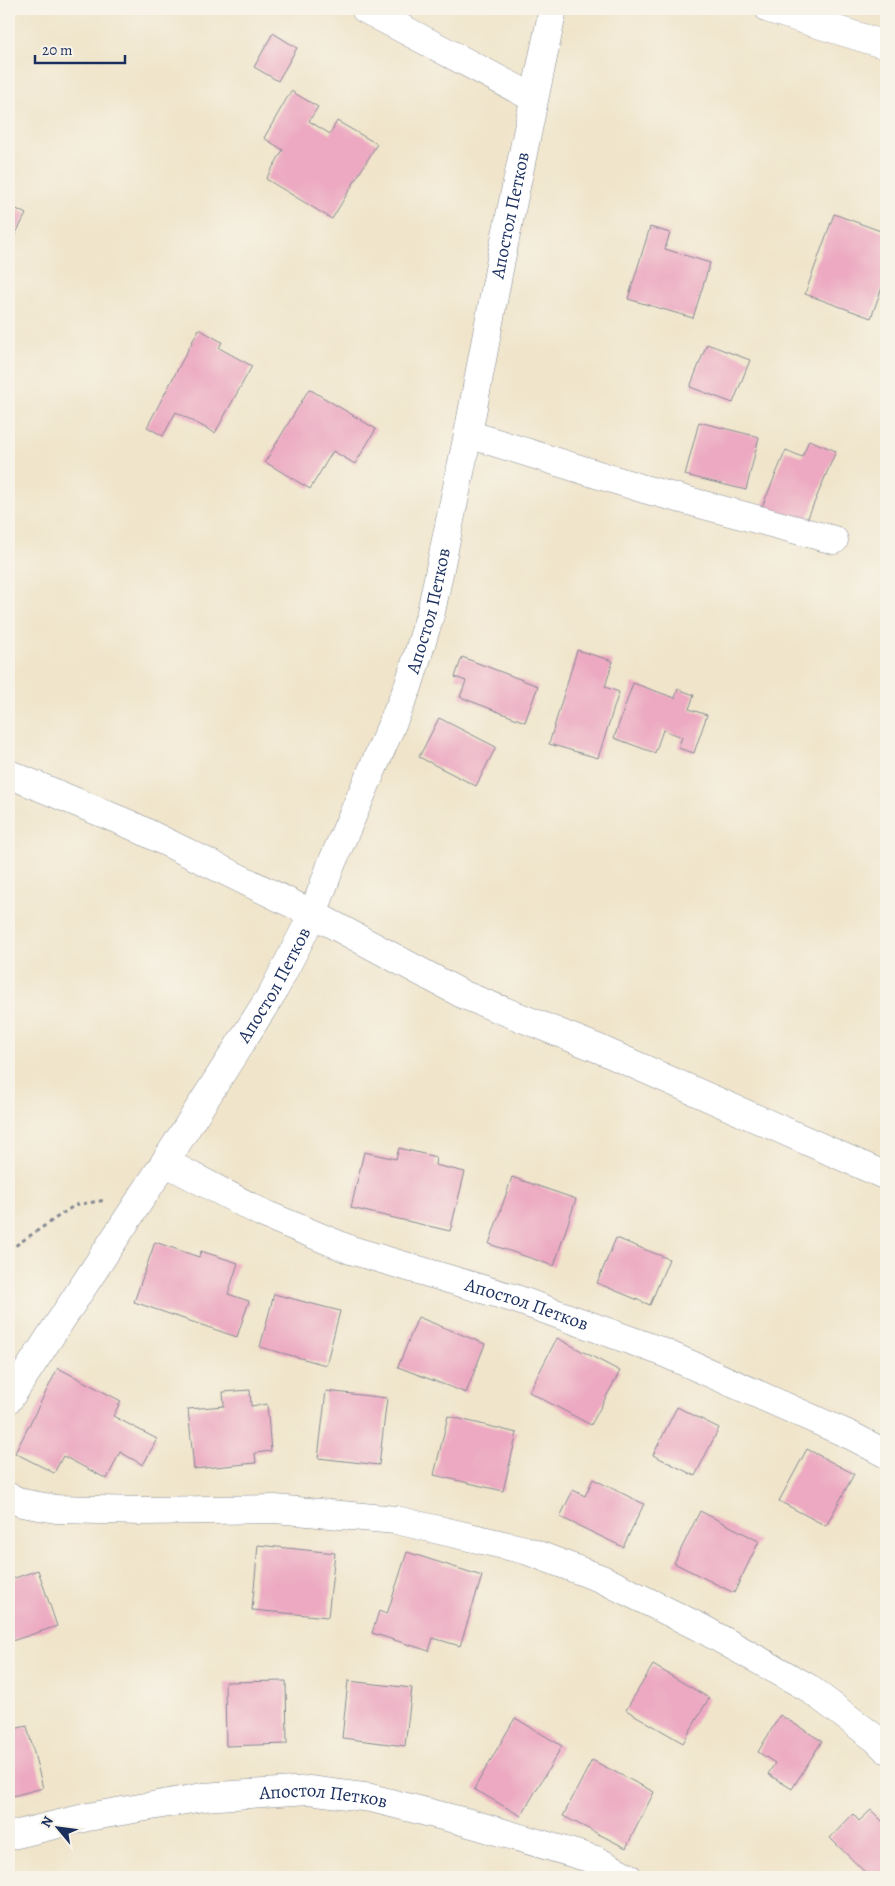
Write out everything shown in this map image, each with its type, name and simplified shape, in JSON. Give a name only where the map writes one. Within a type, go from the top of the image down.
[{"type":"street","points":[[365,9],[534,98]]},
{"type":"street","name":"Апостол Петков","points":[[9,1399],[165,1162],[273,992],[314,914],[331,865],[408,687],[431,612],[553,9]]},
{"type":"street","points":[[770,9],[886,45]]},
{"type":"street","points":[[468,434],[644,489],[834,540]]},
{"type":"street","points":[[9,774],[132,825],[314,914],[464,995],[597,1048],[886,1176]]},
{"type":"street","name":"Апостол Петков","points":[[165,1162],[262,1212],[351,1250],[516,1299],[660,1350],[852,1436],[886,1454]]},
{"type":"street","points":[[9,1497],[22,1503],[56,1509],[143,1511],[275,1509],[396,1520],[525,1550],[602,1579],[699,1627],[807,1687],[886,1748]]},
{"type":"street","name":"Апостол Петков","points":[[9,1836],[88,1817],[203,1797],[309,1790],[371,1798],[466,1822],[596,1860],[628,1877]]},
{"type":"path","points":[[9,1250],[75,1205],[143,1195]]},
{"type":"building","points":[[273,33],[297,48],[278,81],[254,67]]},
{"type":"building","points":[[291,91],[318,107],[309,121],[330,134],[337,121],[377,144],[332,219],[266,179],[283,150],[264,138]]},
{"type":"building","points":[[9,205],[26,214],[13,239],[9,237]]},
{"type":"building","points":[[834,214],[886,233],[886,276],[871,318],[805,294]]},
{"type":"building","points":[[650,227],[670,233],[665,249],[710,263],[693,318],[628,299]]},
{"type":"building","points":[[199,329],[222,342],[219,348],[252,366],[215,433],[176,412],[163,436],[147,427]]},
{"type":"building","points":[[707,344],[750,360],[733,403],[690,387]]},
{"type":"building","points":[[309,389],[376,429],[355,464],[333,451],[310,489],[265,462]]},
{"type":"building","points":[[699,422],[759,437],[746,490],[685,475]]},
{"type":"building","points":[[809,440],[836,451],[804,527],[761,509],[786,450],[802,457]]},
{"type":"building","points":[[577,650],[613,661],[605,687],[619,692],[598,758],[549,744]]},
{"type":"building","points":[[462,657],[538,686],[525,722],[460,697],[466,681],[455,677]]},
{"type":"building","points":[[633,683],[675,698],[678,689],[694,695],[689,709],[707,715],[694,753],[678,748],[682,737],[663,730],[655,753],[614,738]]},
{"type":"building","points":[[439,718],[496,747],[476,786],[419,757]]},
{"type":"building","points":[[399,1148],[436,1157],[435,1165],[465,1172],[450,1231],[351,1208],[364,1152],[396,1159]]},
{"type":"building","points":[[512,1177],[576,1199],[554,1266],[489,1244]]},
{"type":"building","points":[[616,1238],[669,1259],[650,1305],[597,1283]]},
{"type":"building","points":[[155,1242],[199,1257],[201,1251],[238,1263],[228,1294],[249,1301],[237,1337],[134,1302]]},
{"type":"building","points":[[274,1294],[340,1311],[326,1365],[260,1347]]},
{"type":"building","points":[[418,1317],[485,1344],[466,1393],[398,1367]]},
{"type":"building","points":[[557,1338],[620,1371],[591,1425],[529,1392]]},
{"type":"building","points":[[58,1368],[121,1401],[113,1416],[157,1439],[143,1465],[120,1452],[107,1479],[63,1456],[54,1473],[15,1453]]},
{"type":"building","points":[[250,1390],[251,1406],[267,1404],[271,1451],[255,1453],[256,1463],[194,1469],[188,1409],[224,1406],[223,1392]]},
{"type":"building","points":[[326,1391],[387,1398],[379,1465],[318,1458]]},
{"type":"building","points":[[677,1407],[719,1428],[695,1476],[653,1455]]},
{"type":"building","points":[[448,1416],[517,1433],[503,1491],[434,1475]]},
{"type":"building","points":[[807,1449],[854,1474],[826,1526],[779,1501]]},
{"type":"building","points":[[593,1479],[644,1504],[623,1547],[560,1517],[573,1490],[585,1496]]},
{"type":"building","points":[[700,1511],[759,1541],[734,1593],[674,1563]]},
{"type":"building","points":[[258,1545],[335,1553],[328,1617],[252,1610]]},
{"type":"building","points":[[407,1552],[482,1576],[460,1646],[433,1638],[429,1651],[372,1633],[379,1611],[387,1614]]},
{"type":"building","points":[[38,1570],[57,1626],[9,1642],[9,1580]]},
{"type":"building","points":[[653,1665],[709,1698],[683,1743],[626,1710]]},
{"type":"building","points":[[286,1681],[287,1744],[226,1746],[225,1682]]},
{"type":"building","points":[[348,1681],[412,1688],[405,1746],[342,1738]]},
{"type":"building","points":[[780,1715],[822,1741],[792,1789],[768,1774],[775,1763],[758,1752]]},
{"type":"building","points":[[515,1718],[562,1746],[521,1816],[474,1789]]},
{"type":"building","points":[[27,1726],[43,1788],[9,1797],[9,1730]]},
{"type":"building","points":[[592,1760],[654,1792],[626,1848],[563,1816]]},
{"type":"building","points":[[871,1810],[886,1825],[886,1869],[878,1877],[870,1877],[830,1838],[853,1814],[859,1821]]}]
